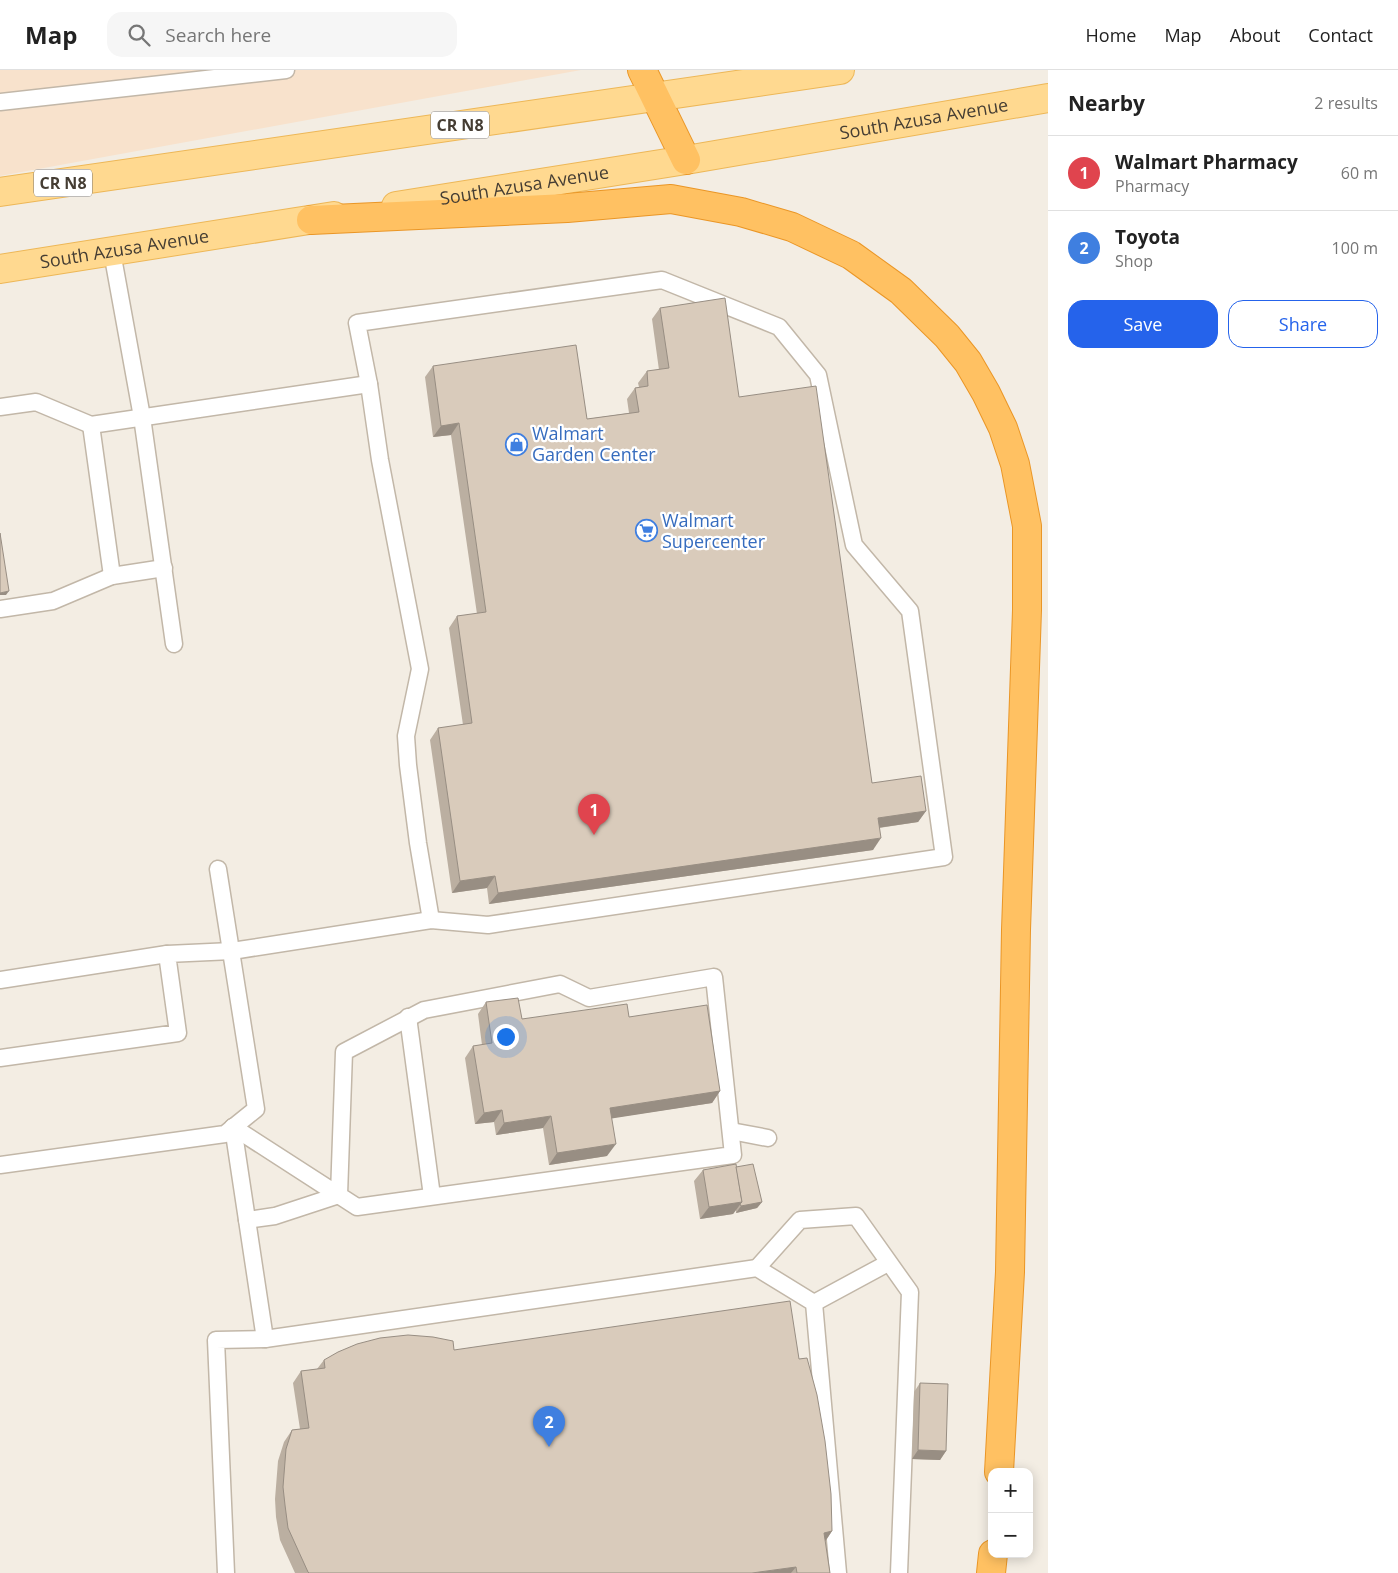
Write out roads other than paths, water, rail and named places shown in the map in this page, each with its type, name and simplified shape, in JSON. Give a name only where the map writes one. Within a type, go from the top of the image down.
[{"type":"highway","points":[[642,70],[686,160]]},
{"type":"highway","points":[[311,220],[568,208],[671,199],[741,212],[792,227],[851,255],[901,291],[947,336],[968,362],[986,393],[1003,428],[1015,464],[1027,526],[1027,610],[1016,930],[1010,1272],[999,1468]]},
{"type":"highway","points":[[991,1573],[993,1558]]},
{"type":"main road","name":"CR N8","points":[[0,192],[840,70]]},
{"type":"main road","name":"South Azusa Avenue","points":[[0,269],[686,160],[1039,99]]},
{"type":"lane","points":[[0,102],[286,70]]},
{"type":"lane","points":[[112,252],[142,417],[174,644]]},
{"type":"lane","points":[[0,980],[167,954],[232,951],[431,920],[488,925],[944,857],[910,611],[854,545],[818,374],[779,327],[662,280],[357,323],[369,384],[380,460],[420,669],[406,736],[417,833],[431,920]]},
{"type":"lane","points":[[0,408],[36,402],[91,425],[369,384]]},
{"type":"lane","points":[[91,425],[112,576]]},
{"type":"lane","points":[[0,608],[52,601],[112,576],[164,568]]},
{"type":"lane","points":[[0,1165],[225,1134],[256,1109],[218,869]]},
{"type":"lane","points":[[0,1058],[178,1032],[167,954]]},
{"type":"lane","points":[[233,1127],[339,1195],[358,1207],[733,1155],[714,977],[589,998],[560,984],[424,1010],[344,1052],[339,1195]]},
{"type":"lane","points":[[408,1018],[432,1196]]},
{"type":"lane","points":[[233,1127],[265,1339]]},
{"type":"lane","points":[[731,1131],[768,1138]]},
{"type":"lane","points":[[247,1220],[275,1216],[339,1195]]},
{"type":"lane","points":[[757,1268],[800,1220],[856,1216],[910,1292],[899,1573]]},
{"type":"lane","points":[[814,1303],[888,1263]]},
{"type":"lane","points":[[226,1573],[216,1340],[265,1339],[757,1268],[814,1303]]},
{"type":"lane","points":[[814,1303],[838,1573]]},
{"type":"place","name":"Walmart Garden Center","points":[[516,444]]},
{"type":"place","name":"Walmart Supercenter","points":[[646,531]]},
{"type":"place","name":"Walmart Pharmacy","points":[[594,835]]},
{"type":"place","name":"Toyota","points":[[549,1447]]}]
